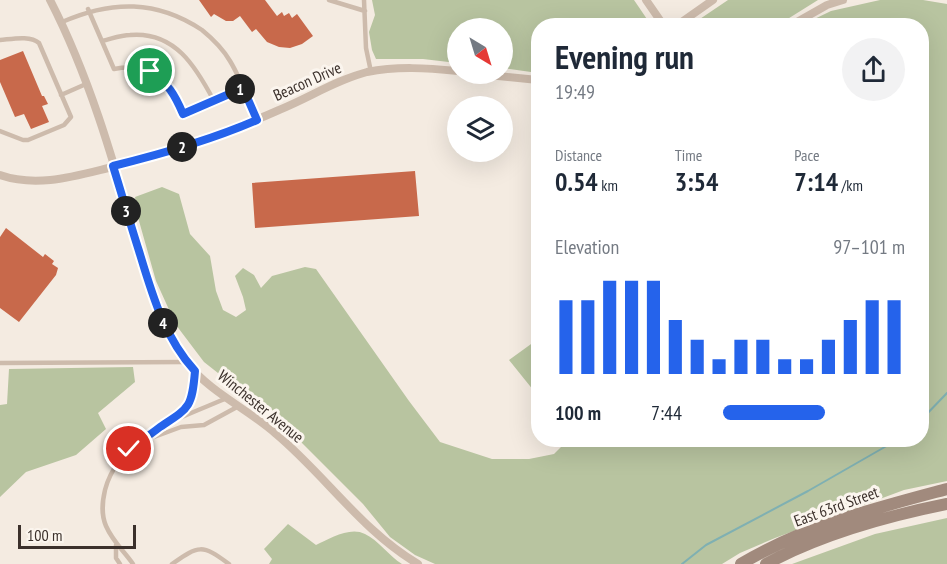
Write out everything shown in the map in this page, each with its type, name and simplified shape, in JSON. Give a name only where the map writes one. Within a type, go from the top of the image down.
[{"type":"main road","name":"East 63rd Street","points":[[741,564],[817,528],[873,509],[947,489]]},
{"type":"main road","name":"East 63rd Street","points":[[766,564],[828,538],[907,512],[947,504]]},
{"type":"street","name":"Winchester Avenue","points":[[50,0],[62,22],[87,84],[162,322],[187,362],[226,398],[279,435],[386,542],[418,564]]},
{"type":"street","points":[[646,0],[658,18]]},
{"type":"street","points":[[687,18],[713,0]]},
{"type":"street","points":[[804,18],[827,5],[843,0]]},
{"type":"street","name":"Beacon Drive","points":[[0,175],[38,181],[61,179],[149,158],[232,131],[341,81],[371,72],[423,68],[447,70]]},
{"type":"street","points":[[513,77],[531,79]]},
{"type":"lane","points":[[329,0],[364,11]]},
{"type":"lane","points":[[364,0],[366,48],[371,72]]},
{"type":"lane","points":[[62,22],[88,9],[111,3],[139,1],[170,9],[190,20],[219,46],[230,60],[257,120]]},
{"type":"lane","points":[[88,9],[114,69],[129,67],[150,71],[165,81],[173,91],[183,114],[243,88]]},
{"type":"lane","points":[[102,41],[131,34],[153,37],[172,44],[187,57],[197,70],[214,100]]},
{"type":"lane","points":[[0,40],[35,40],[39,43],[70,117],[64,125],[28,140],[2,132],[0,124]]},
{"type":"lane","points":[[61,95],[87,84]]},
{"type":"lane","points":[[0,363],[187,362]]},
{"type":"lane","points":[[171,422],[187,409],[192,398],[195,371]]},
{"type":"lane","points":[[133,564],[116,545],[103,515],[102,503],[118,461],[129,449],[171,422],[226,398]]},
{"type":"lane","points":[[148,436],[154,437],[181,427],[204,425],[238,406]]},
{"type":"lane","points":[[116,545],[115,561],[120,564]]},
{"type":"lane","points":[[172,564],[197,549],[210,551],[229,564]]},
{"type":"green space","points":[[372,0],[634,0],[646,18],[531,18],[531,72],[513,69],[513,18],[447,18],[447,62],[423,59],[376,59],[369,32],[375,15]]},
{"type":"green space","points":[[728,0],[818,0],[789,18],[701,18]]},
{"type":"green space","points":[[880,0],[923,0],[947,4],[947,481],[904,490],[775,538],[740,553],[722,564],[435,564],[415,555],[390,537],[363,504],[285,426],[204,362],[176,325],[156,281],[139,221],[135,197],[162,187],[179,194],[190,234],[210,256],[216,291],[223,310],[236,317],[246,310],[235,276],[243,268],[254,275],[261,288],[272,276],[305,267],[316,269],[440,442],[492,459],[529,459],[554,454],[561,447],[929,447],[929,18],[816,18],[831,11]]},
{"type":"green space","points":[[531,344],[531,387],[509,360]]},
{"type":"green space","points":[[133,367],[135,382],[98,413],[106,429],[76,455],[26,472],[0,497],[0,405],[7,404],[9,369]]},
{"type":"green space","points":[[947,518],[947,564],[792,564],[875,534]]},
{"type":"green space","points":[[288,524],[316,545],[346,532],[365,534],[402,564],[269,564],[272,559],[264,549]]},
{"type":"building","points":[[199,0],[265,0],[277,16],[282,12],[284,16],[289,13],[292,18],[297,14],[313,36],[302,44],[290,48],[279,47],[267,42],[256,29],[252,32],[240,16],[233,21],[226,21],[214,14],[211,17]]},
{"type":"building","points":[[23,51],[42,96],[48,104],[42,106],[49,122],[31,129],[24,114],[15,117],[0,82],[0,60]]},
{"type":"building","points":[[415,171],[419,216],[255,228],[252,183]]},
{"type":"building","points":[[6,228],[43,257],[45,254],[54,261],[52,264],[58,268],[56,275],[19,322],[0,308],[0,237]]},
{"type":"waterway","points":[[929,412],[947,393]]},
{"type":"waterway","points":[[682,564],[706,545],[885,447]]},
{"type":"route","points":[[129,449],[187,409],[192,398],[195,371],[162,322],[113,166],[149,158],[232,131],[257,120],[243,88],[183,114],[173,91],[165,81],[150,71]]}]
